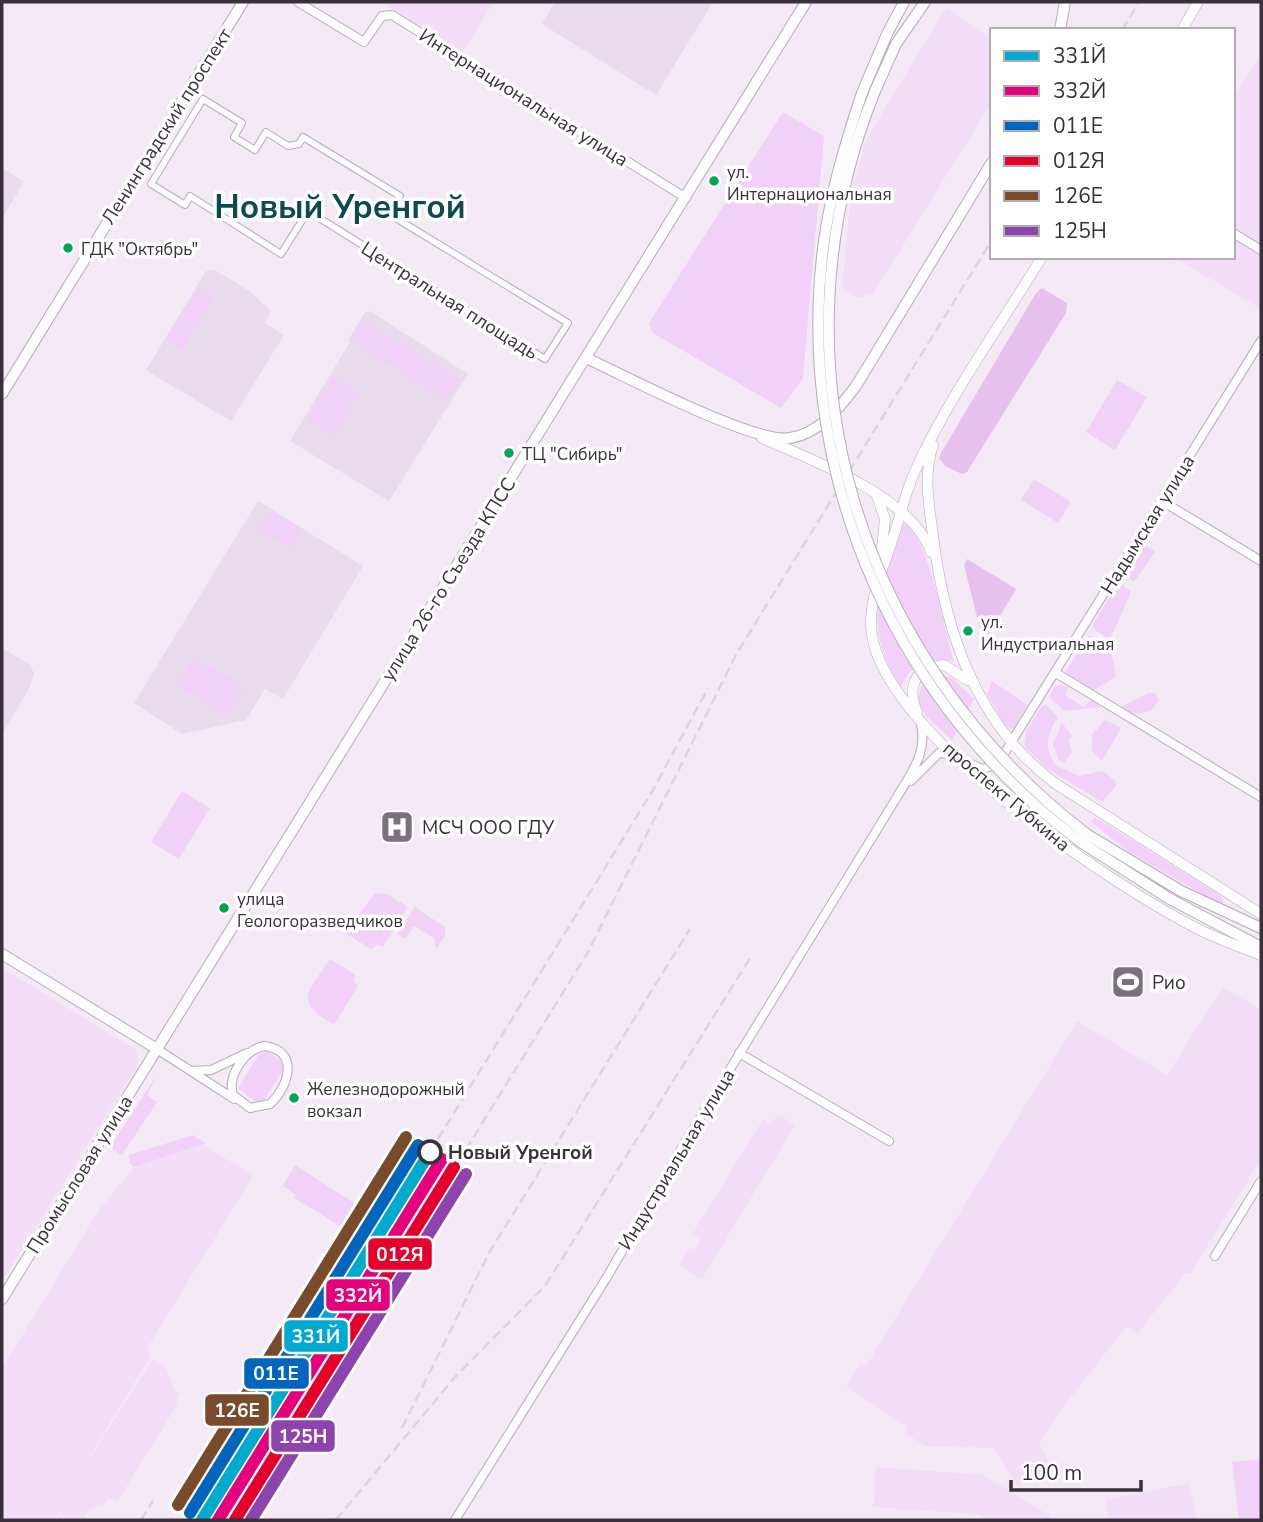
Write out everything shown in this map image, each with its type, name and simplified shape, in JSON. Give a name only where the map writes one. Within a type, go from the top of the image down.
[{"type":"main road","name":"Ленинградский проспект","points":[[2,394],[243,2]]},
{"type":"main road","name":"улица 26-го Съезда КПСС","points":[[157,1049],[807,2]]},
{"type":"main road","points":[[904,2],[862,93],[832,199],[822,257],[818,310],[822,399],[843,502],[860,553],[887,615],[933,692],[1002,774],[1085,839],[1170,899],[1261,947]]},
{"type":"main road","points":[[925,2],[901,35],[862,123],[841,202],[830,283],[829,367],[849,483],[882,580],[931,670],[967,719],[1010,767],[1085,839],[1170,885],[1261,929]]},
{"type":"main road","points":[[1060,28],[1065,2]]},
{"type":"main road","points":[[586,358],[755,435],[776,439],[797,437],[827,420],[846,400],[990,165]]},
{"type":"main road","points":[[2,954],[157,1049]]},
{"type":"main road","name":"Промысловая улица","points":[[2,1299],[157,1049]]},
{"type":"street","name":"Интернациональная улица","points":[[298,2],[364,42],[382,16],[392,15],[686,198]]},
{"type":"street","points":[[1183,28],[1198,2]]},
{"type":"street","name":"Центральная площадь","points":[[203,99],[243,123],[234,137],[255,150],[266,132],[288,146],[299,144],[303,137],[314,143],[400,196],[389,214],[568,323],[545,359],[307,211],[281,254],[190,196],[184,205],[151,184],[203,99]]},
{"type":"street","points":[[1235,234],[1261,250]]},
{"type":"street","points":[[937,569],[926,477],[939,428],[1041,259]]},
{"type":"street","name":"Надымская улица","points":[[960,759],[982,769],[997,765],[1261,341]]},
{"type":"street","name":"проспект Губкина","points":[[939,428],[914,473],[871,611],[873,647],[887,679],[920,719],[960,759],[1024,814],[1105,875],[1198,929],[1261,955]]},
{"type":"street","points":[[755,435],[823,466],[902,511],[925,535],[937,569]]},
{"type":"street","points":[[876,495],[886,519],[876,588]]},
{"type":"street","points":[[1161,501],[1261,561]]},
{"type":"street","name":"проспект Губкина","points":[[937,569],[952,628],[975,688],[1012,744],[1056,784],[1261,914]]},
{"type":"street","points":[[920,719],[912,693],[915,679],[926,668],[934,664],[953,668],[975,688]]},
{"type":"street","points":[[1055,673],[1261,797]]},
{"type":"street","name":"Индустриальная улица","points":[[455,1520],[607,1278],[739,1053],[897,797],[922,753],[924,736],[920,719]]},
{"type":"street","name":"Индустриальная улица","points":[[897,797],[933,756],[943,753],[960,759]]},
{"type":"street","points":[[157,1049],[245,1106],[257,1109],[270,1104],[289,1074],[288,1062],[276,1049],[264,1046],[220,1067],[191,1071]]},
{"type":"street","points":[[245,1106],[233,1095],[231,1085],[233,1077],[252,1050]]},
{"type":"street","points":[[739,1053],[889,1142]]},
{"type":"street","points":[[1215,1256],[1261,1181]]},
{"type":"shaded area","points":[[382,2],[494,2],[462,53]]},
{"type":"shaded area","points":[[555,2],[713,2],[656,95],[542,24]]},
{"type":"shaded area","points":[[946,8],[990,38],[990,105],[873,294],[857,298],[842,288],[850,202],[865,141]]},
{"type":"shaded area","points":[[1261,53],[1261,309],[1177,259],[1235,259],[1235,95]]},
{"type":"shaded area","points":[[783,112],[824,136],[803,378],[781,408],[653,333],[649,323]]},
{"type":"shaded area","points":[[2,168],[24,182],[2,218]]},
{"type":"shaded area","points":[[215,270],[248,290],[271,311],[265,323],[284,335],[231,421],[146,370],[206,271]]},
{"type":"shaded area","points":[[198,287],[214,297],[183,349],[166,339]]},
{"type":"shaded area","points":[[1042,288],[1067,303],[1066,313],[967,472],[962,474],[945,466],[939,458],[941,453],[1036,293]]},
{"type":"shaded area","points":[[370,311],[468,374],[389,501],[290,441],[350,342],[348,340],[365,312]]},
{"type":"shaded area","points":[[363,319],[459,379],[446,400],[350,340]]},
{"type":"shaded area","points":[[333,377],[360,393],[334,436],[307,420]]},
{"type":"shaded area","points":[[1117,380],[1147,397],[1115,450],[1086,432]]},
{"type":"shaded area","points":[[1034,479],[1071,502],[1058,523],[1021,500]]},
{"type":"shaded area","points":[[258,501],[363,566],[283,699],[265,689],[246,720],[182,734],[134,703]]},
{"type":"shaded area","points":[[269,511],[302,530],[291,549],[258,530]]},
{"type":"shaded area","points":[[905,524],[922,547],[929,566],[954,661],[923,663],[910,672],[901,687],[881,644],[878,607],[887,569],[902,525]]},
{"type":"shaded area","points":[[1142,543],[1155,552],[1134,582],[1125,573]]},
{"type":"shaded area","points":[[967,559],[1016,589],[989,634],[981,633],[964,565]]},
{"type":"shaded area","points":[[1121,584],[1131,592],[1110,640],[1095,630],[1093,625],[1115,587]]},
{"type":"shaded area","points":[[1089,635],[1110,646],[1116,677],[1092,691],[1067,675],[1066,671]]},
{"type":"shaded area","points":[[2,648],[30,665],[34,673],[30,687],[2,734]]},
{"type":"shaded area","points":[[194,657],[245,687],[227,715],[177,685]]},
{"type":"shaded area","points":[[936,673],[954,679],[974,699],[952,740],[926,716],[918,701],[921,686]]},
{"type":"shaded area","points":[[992,681],[1028,705],[1013,729],[1005,726],[987,694]]},
{"type":"shaded area","points":[[1055,686],[1068,687],[1066,696],[1084,707],[1091,700],[1101,707],[1064,711],[1049,697]]},
{"type":"shaded area","points":[[1149,693],[1156,694],[1159,700],[1151,711],[1135,714],[1121,707]]},
{"type":"shaded area","points":[[1046,705],[1058,717],[1048,741],[1049,753],[1056,765],[1079,776],[1102,771],[1115,780],[1116,786],[1102,802],[1046,768],[1024,746],[1026,731],[1042,706]]},
{"type":"shaded area","points":[[1105,720],[1121,728],[1102,761],[1092,750],[1092,735]]},
{"type":"shaded area","points":[[1062,723],[1072,736],[1069,741],[1072,752],[1064,763],[1058,759],[1053,744]]},
{"type":"shaded area","points":[[182,791],[210,808],[179,859],[151,842]]},
{"type":"shaded area","points":[[1095,817],[1221,896],[1224,903],[1205,896],[1128,851],[1091,822]]},
{"type":"shaded area","points":[[375,893],[387,894],[408,907],[383,947],[377,945],[371,949],[345,933]]},
{"type":"shaded area","points":[[415,907],[445,927],[445,936],[436,949],[434,938],[414,926],[405,939],[397,934]]},
{"type":"shaded area","points":[[330,959],[355,974],[354,981],[358,986],[334,1025],[308,1002],[311,988]]},
{"type":"shaded area","points":[[2,968],[135,1049],[139,1058],[136,1068],[2,1281]]},
{"type":"shaded area","points":[[1223,987],[1261,1010],[1261,1159],[1191,1273],[1186,1273],[1137,1334],[1127,1326],[1064,1406],[1039,1443],[1052,1467],[1018,1487],[993,1448],[925,1446],[905,1433],[907,1427],[846,1387],[860,1364],[866,1366],[1077,1021],[1167,1075]]},
{"type":"shaded area","points":[[267,1051],[281,1061],[284,1069],[263,1102],[256,1103],[238,1088],[259,1054]]},
{"type":"shaded area","points":[[157,1075],[147,1095],[157,1102],[122,1155],[113,1150],[113,1142]]},
{"type":"shaded area","points":[[778,1114],[795,1125],[702,1279],[679,1265],[688,1250],[696,1247],[701,1239],[693,1233],[763,1119],[771,1124]]},
{"type":"shaded area","points":[[193,1135],[206,1143],[134,1167],[129,1163],[129,1155]]},
{"type":"shaded area","points":[[203,1144],[253,1176],[146,1350],[152,1354],[83,1467],[87,1470],[84,1467],[153,1359],[166,1368],[175,1390],[180,1394],[176,1400],[179,1402],[117,1502],[109,1498],[105,1504],[90,1509],[83,1520],[57,1520],[71,1495],[55,1520],[2,1520],[2,1368],[99,1210],[134,1167]]},
{"type":"shaded area","points":[[295,1165],[373,1215],[360,1237],[355,1235],[285,1351],[280,1348],[350,1232],[294,1198],[296,1195],[283,1186]]},
{"type":"shaded area","points":[[1261,1459],[1261,1520],[1239,1520],[1232,1462]]},
{"type":"shaded area","points":[[876,1467],[983,1475],[1049,1515],[1052,1520],[990,1520],[978,1514],[873,1507]]},
{"type":"shaded area","points":[[1189,1483],[1197,1520],[1109,1520],[1106,1500]]},
{"type":"railway","points":[[1123,28],[1139,2]]},
{"type":"railway","points":[[237,1520],[588,952],[737,653],[990,243]]},
{"type":"railway","points":[[430,1152],[653,790],[708,688]]},
{"type":"railway","points":[[402,1428],[490,1251],[690,929]]},
{"type":"railway","points":[[336,1520],[455,1377],[545,1286],[752,955]]},
{"type":"railway","points":[[141,1520],[153,1501]]},
{"type":"transit line","name":"126Е","points":[[178,1505],[406,1137]]},
{"type":"transit line","name":"011Е","points":[[190,1513],[418,1145]]},
{"type":"transit line","name":"331Й","points":[[202,1520],[430,1152]]},
{"type":"transit line","name":"332Й","points":[[218,1520],[442,1159]]},
{"type":"transit line","name":"012Я","points":[[235,1520],[454,1167]]},
{"type":"transit line","name":"125Н","points":[[251,1520],[466,1174]]},
{"type":"place","name":"ул. Интернациональная","points":[[714,181]]},
{"type":"place","name":"ГДК \"Октябрь\"","points":[[68,248]]},
{"type":"place","name":"ТЦ \"Сибирь\"","points":[[509,453]]},
{"type":"place","name":"ул. Индустриальная","points":[[968,631]]},
{"type":"place","name":"МСЧ ООО ГДУ","points":[[397,827]]},
{"type":"place","name":"улица Геологоразведчиков","points":[[224,908]]},
{"type":"place","name":"Рио","points":[[1128,982]]},
{"type":"place","name":"Железнодорожный вокзал","points":[[294,1098]]},
{"type":"place","name":"Новый Уренгой","points":[[430,1152]]},
{"type":"district","name":"Новый Уренгой","points":[[340,206]]}]
